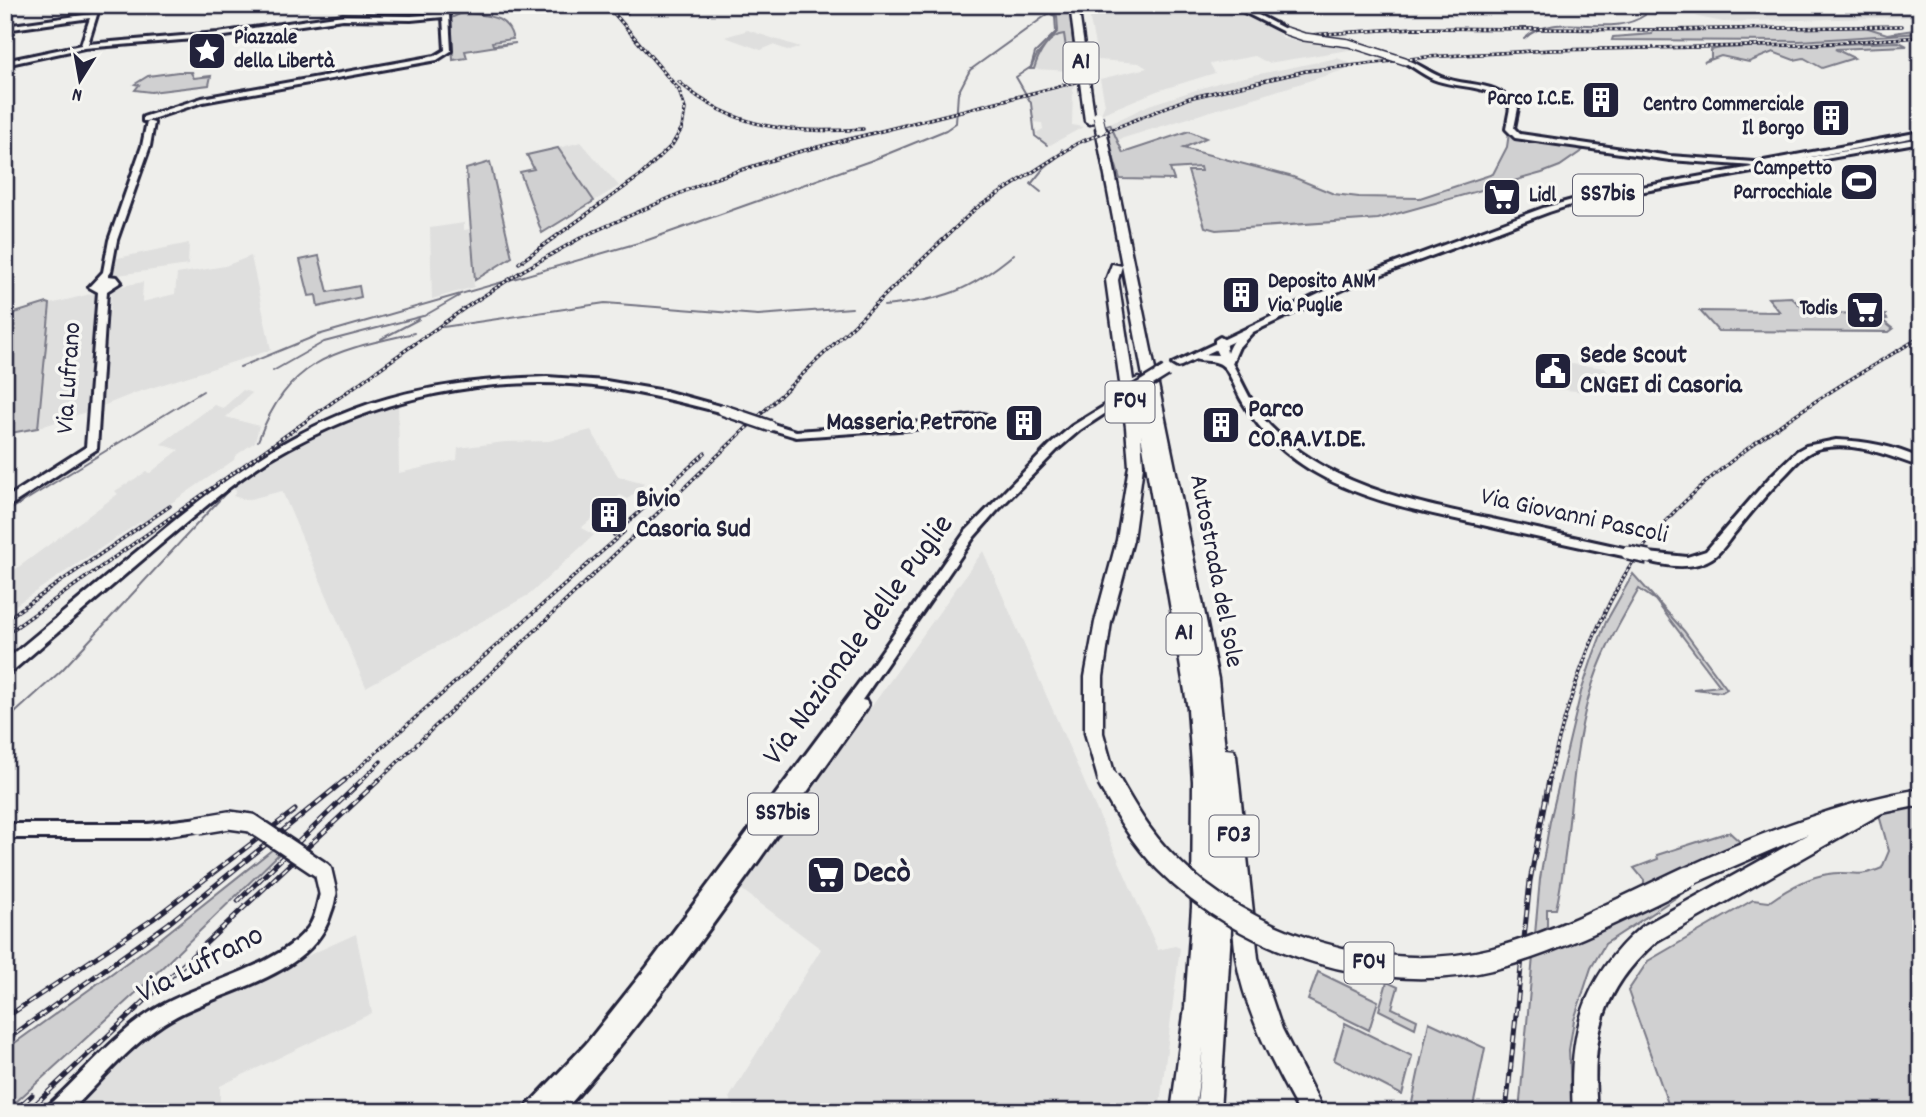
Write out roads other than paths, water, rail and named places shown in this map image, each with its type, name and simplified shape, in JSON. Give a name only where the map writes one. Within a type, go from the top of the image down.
[{"type":"highway","name":"Autostrada del Sole","points":[[1074,5],[1116,266],[1184,633],[1199,733],[1203,781],[1203,879],[1195,1007],[1183,1112]]},
{"type":"highway","name":"Autostrada del Sole","points":[[1082,5],[1095,125],[1210,693],[1217,766],[1222,895],[1218,1014],[1208,1112]]},
{"type":"highway","name":"F04","points":[[1116,266],[1112,280],[1136,466],[1125,540],[1103,622],[1094,677],[1094,733],[1106,776],[1129,818],[1159,855],[1198,891],[1250,924],[1291,943],[1331,956],[1366,963],[1430,968],[1492,959],[1563,934],[1751,847],[1808,825],[1880,804]]},
{"type":"highway","name":"F03","points":[[1210,693],[1225,735],[1247,958],[1280,1054],[1312,1112]]},
{"type":"highway","points":[[1585,1112],[1582,1081],[1584,1045],[1590,1018],[1604,984],[1625,954],[1649,934],[1880,804],[1921,797]]},
{"type":"main road","name":"Via Nazionale delle Puglie","points":[[1166,370],[1177,364]]},
{"type":"street","points":[[84,46],[97,5]]},
{"type":"street","points":[[5,64],[84,46],[219,35],[343,17],[344,5]]},
{"type":"street","points":[[1180,5],[1243,9],[1304,37],[1349,43],[1405,61],[1439,78],[1477,86],[1506,98],[1514,108],[1510,129],[1518,136],[1670,158],[1758,165]]},
{"type":"street","name":"Via Lufrano","points":[[5,505],[82,458],[91,449],[105,283],[113,240],[146,146],[148,124],[164,114],[202,100],[437,58],[447,51],[446,15],[411,18],[343,17]]},
{"type":"street","points":[[5,28],[93,16]]},
{"type":"street","name":"SS7bis","points":[[1758,165],[1921,137]]},
{"type":"street","name":"SS7bis","points":[[1758,165],[1879,147],[1921,137]]},
{"type":"street","name":"Via Nazionale delle Puglie","points":[[1177,364],[1183,358],[1345,285],[1546,209],[1758,165]]},
{"type":"street","name":"Via Nazionale delle Puglie","points":[[1177,364],[1264,323]]},
{"type":"street","points":[[1196,357],[1230,361],[1234,346],[1247,333]]},
{"type":"street","name":"Via Giovanni Pascoli","points":[[1218,343],[1265,426],[1295,454],[1340,480],[1410,505],[1682,563],[1710,554],[1765,491],[1810,448],[1841,444],[1867,446],[1921,463]]},
{"type":"street","name":"Via Nazionale delle Puglie","points":[[535,1112],[592,1050],[653,973],[875,673],[970,534],[1054,447],[1076,428],[1166,370]]},
{"type":"street","points":[[5,669],[172,528],[263,458],[318,428],[364,409],[436,389],[480,382],[547,379],[640,388],[723,410],[796,434],[913,426],[985,417]]},
{"type":"street","name":"Via Nazionale delle Puglie","points":[[550,1112],[628,1023],[729,890],[996,513],[1000,503]]},
{"type":"street","name":"Via Lufrano","points":[[5,831],[148,831],[229,820],[251,823],[323,871],[328,893],[315,932],[300,947],[274,963],[160,1016],[131,1039],[56,1112]]},
{"type":"waterway","points":[[1524,39],[1537,30],[1551,26],[1615,25],[1631,22],[1645,15],[1643,5]]},
{"type":"waterway","points":[[240,367],[318,335],[645,241],[870,161],[946,130],[956,123],[958,93],[970,70],[1048,14],[1051,9]]},
{"type":"waterway","points":[[1047,145],[1035,136],[1031,103],[1016,77],[1031,67],[1035,53],[1056,32],[1055,16],[1051,14]]},
{"type":"waterway","points":[[1041,192],[1031,184],[1044,168],[1062,153],[1062,149]]},
{"type":"waterway","points":[[884,306],[954,292],[982,278],[1014,254]]},
{"type":"waterway","points":[[424,316],[459,296]]},
{"type":"waterway","points":[[443,327],[605,303],[758,315],[852,308]]},
{"type":"waterway","points":[[273,371],[324,342],[423,316]]},
{"type":"waterway","points":[[381,339],[419,319]]},
{"type":"waterway","points":[[258,441],[270,413],[300,375],[338,353],[414,333]]},
{"type":"waterway","points":[[5,513],[203,391]]},
{"type":"waterway","points":[[5,722],[62,670],[235,483]]},
{"type":"railway","points":[[519,263],[640,176],[672,145],[682,128],[685,109],[679,90],[607,5]]},
{"type":"railway","points":[[1295,36],[1413,28],[1660,30],[1902,26]]},
{"type":"railway","points":[[377,782],[975,209],[1078,143],[1189,98],[1306,71],[1427,57],[1551,50],[1800,45],[1921,37]]},
{"type":"railway","points":[[679,82],[721,110],[765,125],[812,131],[863,129]]},
{"type":"railway","points":[[5,635],[465,308],[522,271],[584,236],[710,180],[794,153],[1076,82]]},
{"type":"railway","points":[[1548,782],[1569,703],[1587,652],[1623,578],[1648,541],[1680,506],[1716,473],[1757,442],[1841,385],[1921,337]]},
{"type":"railway","points":[[614,535],[705,453]]},
{"type":"railway","points":[[5,620],[170,506]]},
{"type":"railway","points":[[343,782],[624,532]]},
{"type":"railway","points":[[362,780],[381,761]]},
{"type":"railway","points":[[5,1041],[169,923],[345,780]]},
{"type":"railway","points":[[238,901],[362,780]]},
{"type":"railway","points":[[27,1112],[379,780]]},
{"type":"railway","points":[[1506,1112],[1530,881],[1549,780]]},
{"type":"railway","points":[[5,1018],[153,919],[295,810]]},
{"type":"railway","points":[[13,1112],[32,1095]]},
{"type":"place","name":"Piazzale della Libertà","points":[[207,51]]},
{"type":"place","name":"Parco I.C.E.","points":[[1601,100]]},
{"type":"place","name":"Centro Commerciale Il Borgo","points":[[1831,118]]},
{"type":"place","name":"Campetto Parrocchiale","points":[[1859,182]]},
{"type":"place","name":"Lidl","points":[[1502,197]]},
{"type":"place","name":"Deposito ANM Via Puglie","points":[[1241,295]]},
{"type":"place","name":"Todis","points":[[1865,310]]},
{"type":"place","name":"Sede Scout CNGEI di Casoria","points":[[1553,371]]},
{"type":"place","name":"Masseria Petrone","points":[[1024,423]]},
{"type":"place","name":"Parco CO.RA.VI.DE.","points":[[1221,425]]},
{"type":"place","name":"Bivio Casoria Sud","points":[[609,515]]},
{"type":"place","name":"Decò","points":[[826,875]]}]
